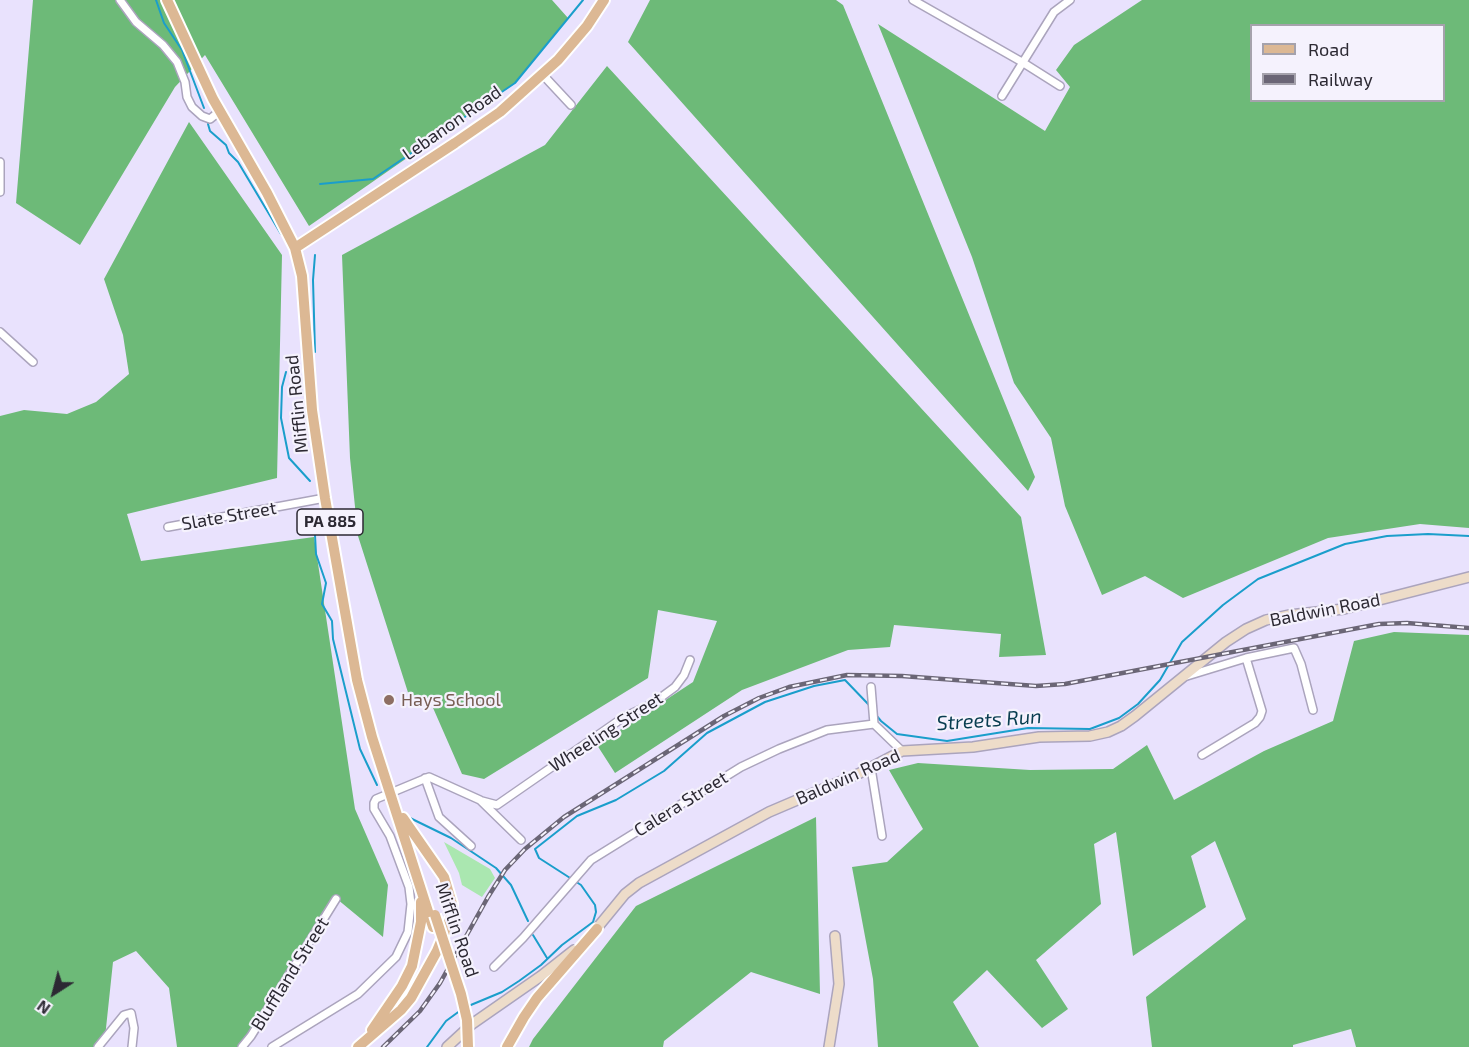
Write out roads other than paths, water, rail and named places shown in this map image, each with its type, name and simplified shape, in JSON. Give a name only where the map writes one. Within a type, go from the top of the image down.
[{"type":"main road","name":"Mifflin Road","points":[[167,0],[220,111],[267,193],[295,248],[302,276],[312,410],[357,680],[369,729],[461,994],[468,1047]]},
{"type":"main road","name":"Lebanon Road","points":[[295,248],[500,111],[543,75],[587,26],[604,0]]},
{"type":"main road","name":"Baldwin Road","points":[[447,1047],[472,1024],[565,958],[597,929],[625,894],[639,883],[769,812],[871,768],[902,751],[973,747],[1039,737],[1090,736],[1108,732],[1121,726],[1226,642],[1266,620],[1344,609],[1469,577]]},
{"type":"main road","points":[[361,1044],[401,1010],[411,998],[437,951],[451,918],[451,898],[444,878],[410,830],[392,797]]},
{"type":"main road","name":"Mifflin Road","points":[[402,827],[455,996],[461,1026],[461,1047]]},
{"type":"main road","points":[[361,1044],[397,994],[412,966],[421,922],[418,884]]},
{"type":"main road","points":[[507,1047],[537,998],[597,929]]},
{"type":"main road","points":[[829,1047],[839,984],[835,936]]},
{"type":"street","points":[[120,0],[136,22],[163,45],[177,62],[192,107],[202,116],[210,119],[220,111]]},
{"type":"street","points":[[913,0],[1060,86]]},
{"type":"street","points":[[1002,96],[1054,12],[1070,0]]},
{"type":"street","points":[[543,75],[571,105]]},
{"type":"street","points":[[0,162],[0,192]]},
{"type":"street","points":[[0,332],[33,362]]},
{"type":"street","name":"Slate Street","points":[[168,526],[325,498]]},
{"type":"street","points":[[1185,676],[1246,658],[1294,648],[1301,664],[1313,710]]},
{"type":"street","points":[[1202,755],[1255,723],[1260,717],[1262,711],[1246,658]]},
{"type":"street","name":"Wheeling Street","points":[[480,800],[497,805],[624,717],[652,704],[675,687],[684,675],[690,660]]},
{"type":"street","points":[[871,687],[873,724],[902,751]]},
{"type":"street","name":"Calera Street","points":[[494,967],[591,860],[741,767],[827,730],[873,724]]},
{"type":"street","points":[[871,768],[882,836]]},
{"type":"street","points":[[272,1047],[358,994],[396,957],[404,941],[410,922],[409,887],[390,836],[374,809],[376,798],[392,797],[429,777],[480,800],[521,840]]},
{"type":"street","points":[[425,778],[439,817],[471,846]]},
{"type":"street","name":"Bluffland Street","points":[[242,1047],[336,899]]},
{"type":"street","points":[[98,1047],[124,1015],[131,1013],[134,1028],[132,1047]]},
{"type":"waterway","points":[[156,0],[164,23],[182,50],[204,108]]},
{"type":"waterway","points":[[320,184],[373,179],[515,83],[583,0]]},
{"type":"waterway","points":[[208,124],[210,131],[226,145],[229,153],[238,162],[281,234]]},
{"type":"waterway","points":[[315,255],[313,280],[315,352]]},
{"type":"waterway","points":[[286,372],[282,387],[281,418],[289,458],[310,481]]},
{"type":"waterway","points":[[314,516],[316,554],[326,583],[322,604],[332,621],[333,639],[360,749],[377,785]]},
{"type":"waterway","name":"Streets Run","points":[[876,715],[897,734],[947,741],[1028,728],[1090,729],[1119,718],[1138,704],[1160,680],[1182,642],[1223,605],[1258,579],[1345,544],[1387,536],[1428,534],[1469,536]]},
{"type":"waterway","name":"Streets Run","points":[[466,1007],[502,992],[519,981],[593,922],[596,912],[595,905],[581,885],[539,858],[535,849],[577,816],[616,800],[664,771],[707,733],[765,702],[814,686],[845,680],[869,705]]},
{"type":"waterway","points":[[408,817],[451,838],[496,868],[511,885],[528,921]]},
{"type":"waterway","points":[[533,935],[547,958]]},
{"type":"waterway","name":"Streets Run","points":[[427,1047],[446,1021],[461,1010]]},
{"type":"railway","points":[[383,1047],[420,1011],[440,983],[505,870],[525,849],[564,817],[724,716],[759,698],[789,687],[847,675],[902,676],[1036,686],[1065,684],[1379,624],[1407,623],[1469,628]]},
{"type":"place","name":"Hays School","points":[[389,700]]}]
